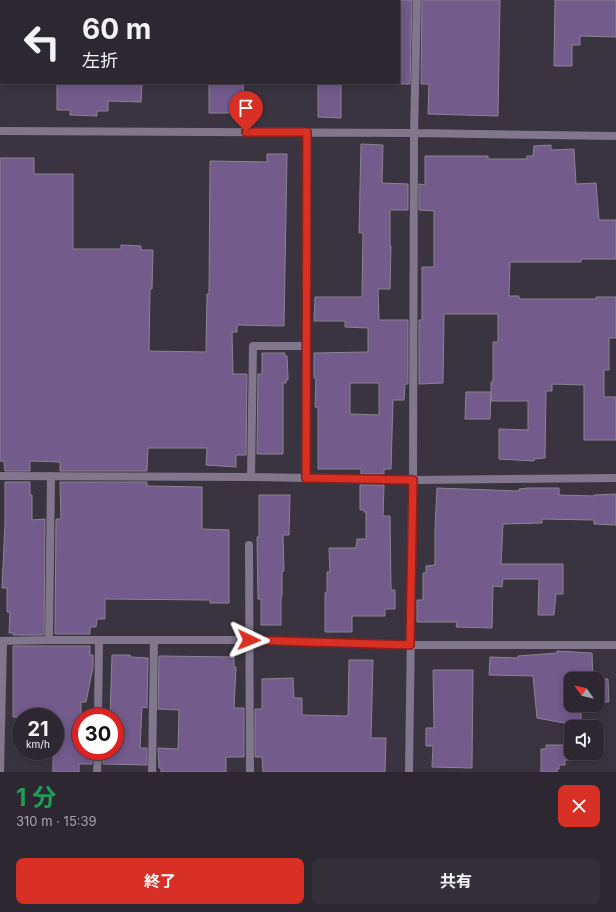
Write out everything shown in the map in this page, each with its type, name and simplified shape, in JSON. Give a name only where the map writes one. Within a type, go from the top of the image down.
[{"type":"street","points":[[409,772],[413,480],[414,133],[417,0]]},
{"type":"street","points":[[0,131],[307,132],[616,136]]},
{"type":"street","points":[[306,478],[305,346],[307,132]]},
{"type":"street","points":[[251,477],[253,346],[305,346]]},
{"type":"street","points":[[0,476],[251,477],[413,480],[616,478]]},
{"type":"street","points":[[49,640],[51,476]]},
{"type":"street","points":[[249,545],[250,772]]},
{"type":"street","points":[[98,708],[99,640]]},
{"type":"street","points":[[152,772],[154,640]]},
{"type":"street","points":[[0,772],[1,641],[249,640],[410,645],[616,645]]},
{"type":"street","points":[[97,772],[98,760]]},
{"type":"building","points":[[400,0],[412,0],[410,84],[400,84]]},
{"type":"building","points":[[422,0],[500,0],[498,116],[428,114],[429,84],[421,84]]},
{"type":"building","points":[[555,0],[616,0],[616,37],[580,36],[580,45],[572,45],[572,66],[554,66]]},
{"type":"building","points":[[57,84],[142,84],[141,102],[108,101],[108,111],[97,111],[97,116],[70,115],[70,110],[57,110]]},
{"type":"building","points":[[209,84],[243,84],[244,101],[241,101],[241,113],[209,113]]},
{"type":"building","points":[[318,84],[341,84],[341,118],[318,117]]},
{"type":"building","points":[[361,144],[383,145],[382,183],[408,184],[408,210],[390,210],[390,289],[378,289],[379,320],[408,320],[408,384],[405,384],[404,400],[393,400],[391,469],[384,469],[384,474],[361,474],[361,469],[318,469],[318,407],[315,407],[316,378],[314,378],[314,353],[368,352],[368,328],[345,327],[345,321],[314,321],[315,297],[362,297],[363,233],[359,233]],"holes":[[[350,383],[379,383],[379,415],[350,414]]]},
{"type":"building","points":[[551,145],[551,150],[574,149],[576,184],[596,183],[599,220],[616,220],[616,259],[581,259],[581,262],[510,262],[509,296],[519,296],[519,299],[596,299],[596,297],[616,297],[616,338],[609,338],[609,370],[604,370],[604,397],[616,397],[616,440],[584,440],[584,385],[552,384],[552,391],[546,391],[545,458],[534,459],[534,461],[499,459],[499,429],[528,430],[528,401],[491,401],[491,382],[493,382],[493,342],[498,342],[498,314],[444,314],[443,383],[419,384],[419,320],[422,320],[422,267],[434,267],[434,211],[419,210],[419,184],[425,185],[425,156],[488,156],[488,159],[527,159],[527,156],[533,156],[534,146]]},
{"type":"building","points":[[267,154],[287,154],[284,326],[237,325],[237,332],[232,332],[233,374],[247,374],[246,455],[236,455],[236,467],[206,465],[207,448],[148,448],[147,471],[60,471],[60,462],[30,461],[30,471],[5,471],[4,461],[0,461],[0,158],[34,158],[34,174],[73,174],[73,249],[121,249],[121,245],[141,246],[141,250],[153,250],[152,289],[150,289],[149,351],[206,352],[207,294],[209,294],[210,161],[267,162]]},
{"type":"building","points":[[262,353],[285,353],[285,356],[287,356],[288,380],[286,380],[286,383],[283,383],[283,454],[257,454],[258,374],[262,374]]},
{"type":"building","points":[[466,392],[491,392],[490,419],[465,419]]},
{"type":"building","points":[[5,482],[30,482],[30,495],[32,495],[32,520],[45,519],[44,635],[13,635],[13,633],[9,633],[10,612],[7,612],[7,588],[2,588]]},
{"type":"building","points":[[60,482],[147,482],[147,486],[202,487],[202,529],[229,530],[229,603],[210,603],[210,600],[105,599],[105,619],[97,619],[96,627],[90,627],[90,634],[55,634],[56,519],[61,519]]},
{"type":"building","points":[[360,485],[384,485],[383,516],[390,516],[391,590],[395,590],[395,609],[385,609],[385,616],[352,616],[352,632],[325,632],[325,593],[327,592],[327,572],[330,572],[329,548],[356,548],[357,539],[366,539],[366,512],[364,512],[364,510],[360,510]]},
{"type":"building","points":[[437,488],[519,491],[519,489],[528,488],[559,488],[559,495],[594,496],[616,494],[616,525],[594,524],[594,520],[542,519],[542,523],[503,524],[501,564],[563,564],[563,594],[556,594],[554,615],[538,615],[539,579],[503,579],[502,587],[493,586],[492,628],[456,627],[457,622],[417,622],[417,600],[423,600],[423,573],[426,573],[426,566],[435,565]]},
{"type":"building","points":[[259,495],[290,495],[289,535],[283,535],[284,571],[282,571],[281,625],[261,625],[261,599],[258,599],[257,537],[259,537]]},
{"type":"building","points":[[13,646],[90,646],[90,655],[93,655],[93,667],[86,702],[81,702],[81,708],[72,708],[72,760],[92,760],[92,764],[79,764],[79,772],[53,772],[53,760],[64,760],[64,708],[13,708]]},
{"type":"building","points":[[557,651],[592,653],[593,672],[564,672],[564,712],[581,712],[581,720],[564,720],[564,723],[537,718],[533,676],[489,675],[490,657],[518,658],[518,656],[557,653]]},
{"type":"building","points":[[112,655],[130,655],[130,657],[148,658],[147,708],[142,707],[140,748],[147,748],[147,765],[103,764],[103,760],[124,760],[124,708],[110,708]]},
{"type":"building","points":[[159,656],[234,657],[234,667],[236,667],[234,708],[244,708],[244,757],[226,757],[226,772],[161,772],[161,768],[159,768],[158,748],[178,749],[179,710],[158,709]]},
{"type":"building","points":[[349,660],[373,660],[371,738],[386,738],[385,772],[263,772],[262,757],[255,757],[255,709],[262,709],[262,679],[293,678],[294,698],[302,698],[302,715],[348,716]]},
{"type":"building","points":[[433,670],[473,670],[472,768],[432,767],[433,746],[426,746],[426,728],[434,728]]},
{"type":"building","points":[[604,679],[608,679],[609,702],[604,702]]},
{"type":"building","points":[[546,745],[564,745],[565,765],[559,765],[557,772],[541,772],[541,749],[546,749]]},
{"type":"route","points":[[246,132],[307,132],[305,346],[306,478],[413,480],[410,645],[249,640]]}]
